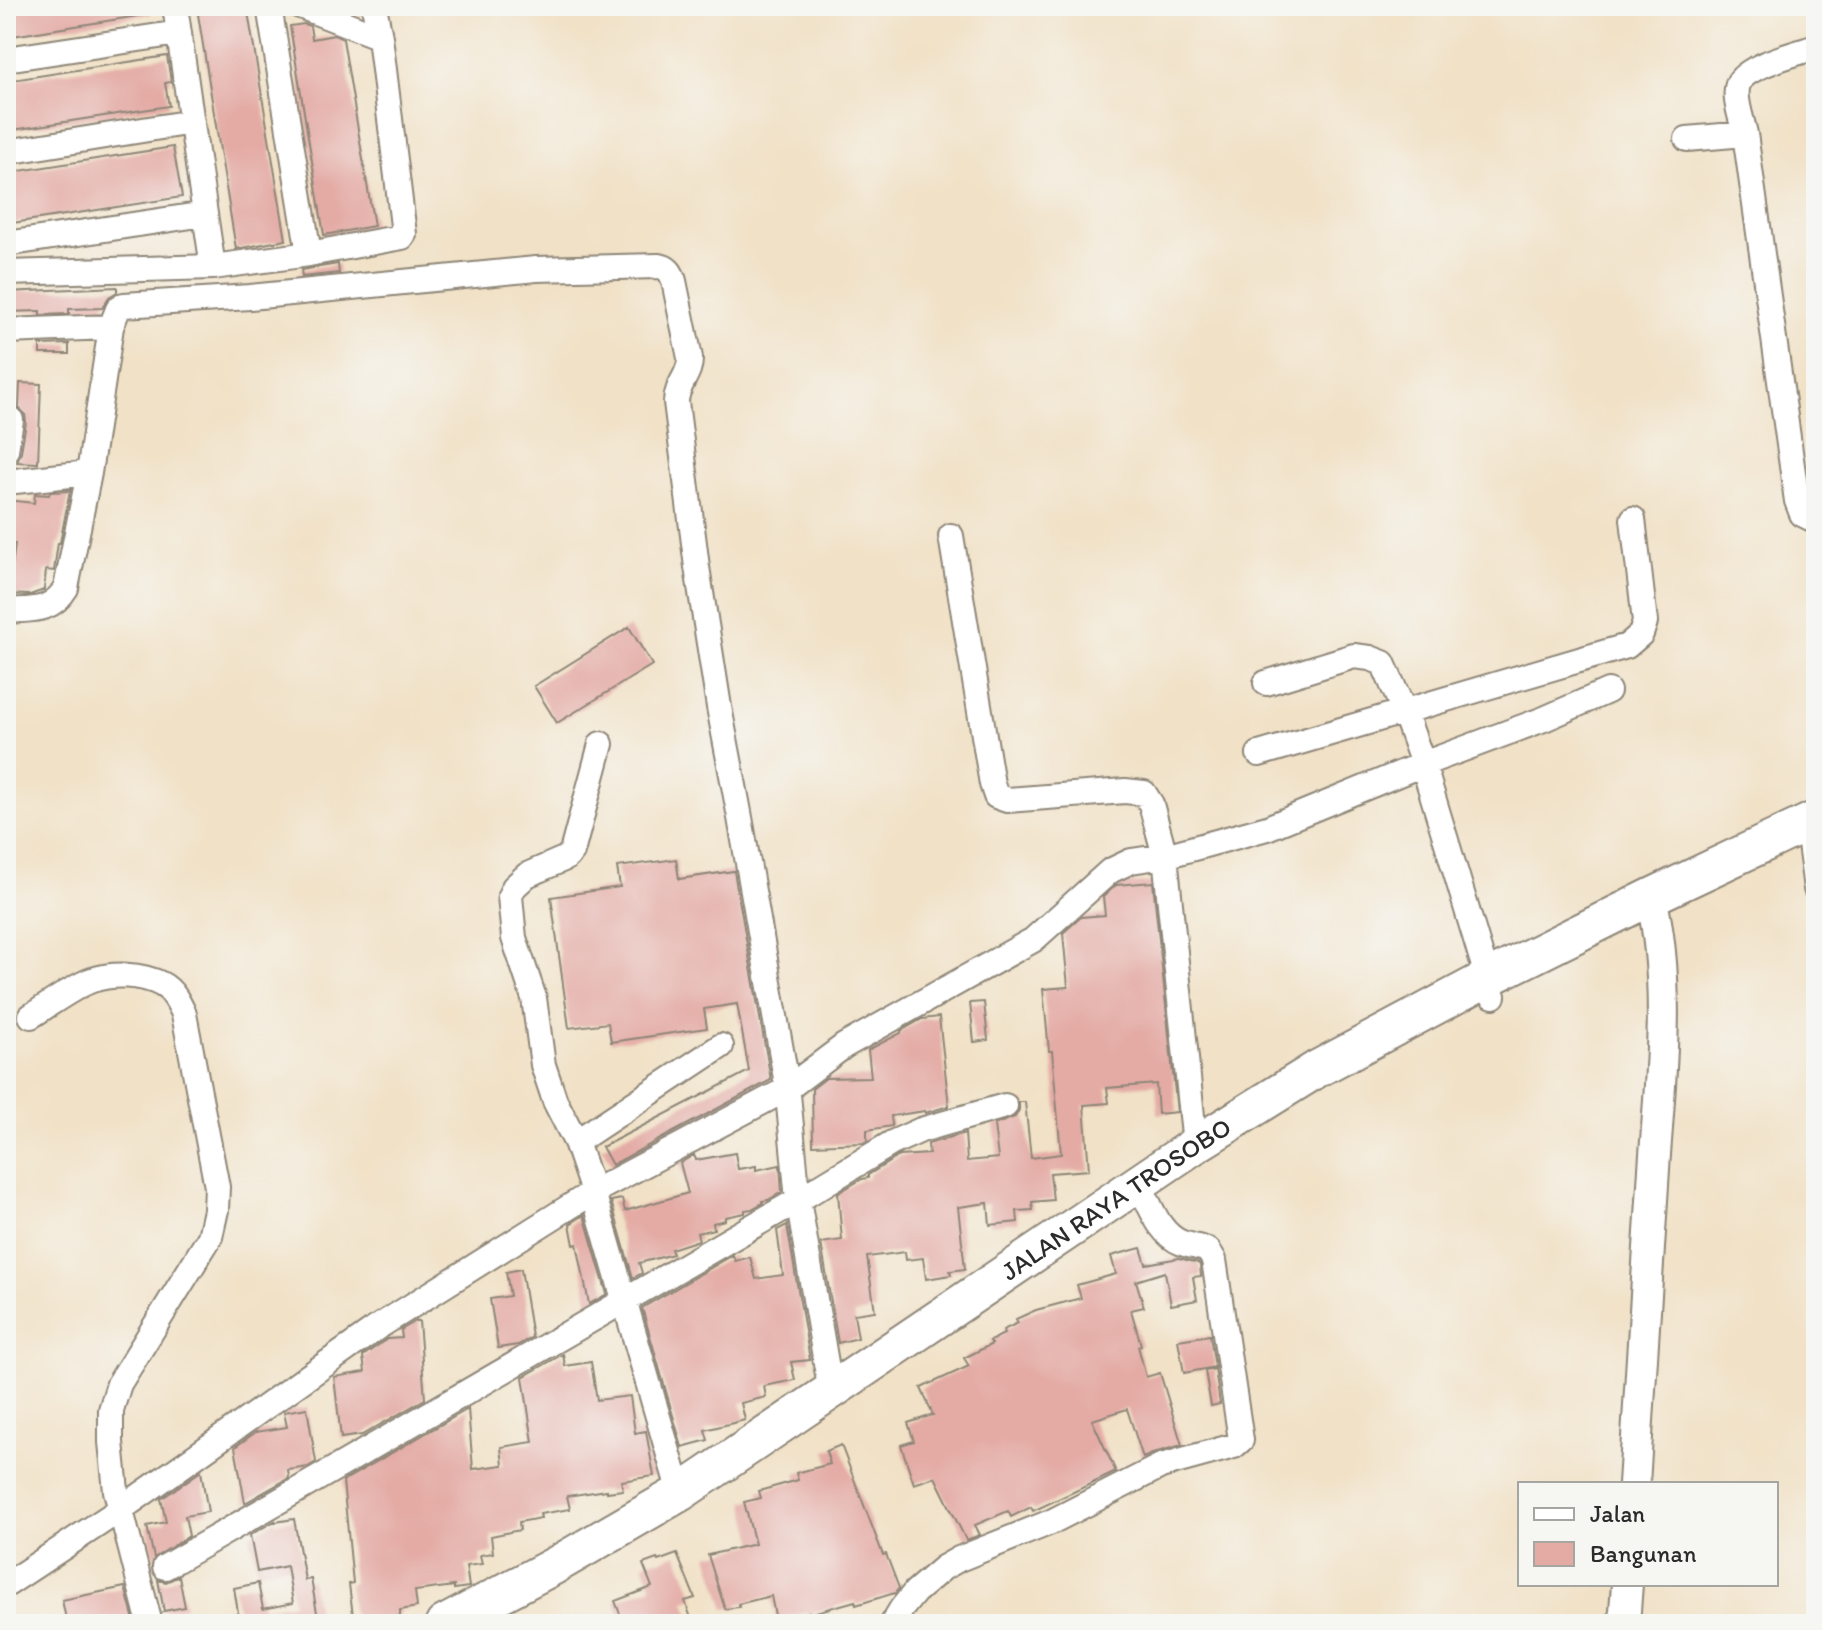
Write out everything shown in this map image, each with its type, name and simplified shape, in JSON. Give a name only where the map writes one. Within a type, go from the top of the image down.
[{"type":"highway","name":"JALAN RAYA TROSOBO","points":[[486,1624],[635,1540],[1195,1145],[1317,1069],[1490,987],[1657,928],[1814,855]]},
{"type":"highway","name":"JALAN RAYA TROSOBO","points":[[444,1624],[554,1566],[824,1404],[868,1390],[1153,1212],[1322,1086],[1490,987]]},
{"type":"main road","points":[[1634,1482],[1660,1081],[1657,928]]},
{"type":"main road","points":[[1624,1624],[1627,1586]]},
{"type":"street","points":[[175,6],[213,267]]},
{"type":"street","points":[[269,6],[309,254]]},
{"type":"street","points":[[300,6],[380,37]]},
{"type":"street","points":[[6,273],[213,267],[402,237],[374,6]]},
{"type":"street","points":[[6,59],[179,33]]},
{"type":"street","points":[[1816,47],[1754,69],[1738,84],[1737,98],[1745,134],[1797,501],[1802,514],[1816,521]]},
{"type":"street","points":[[6,152],[192,122]]},
{"type":"street","points":[[1687,139],[1745,134]]},
{"type":"street","points":[[6,244],[205,214]]},
{"type":"street","points":[[6,611],[50,606],[66,588],[89,473],[111,327],[118,309],[134,303],[250,297],[536,269],[646,266],[665,267],[671,271],[690,358],[688,370],[676,394],[676,402],[697,567],[786,1081],[824,1404]]},
{"type":"street","points":[[6,331],[111,327]]},
{"type":"street","points":[[6,450],[11,420]]},
{"type":"street","points":[[6,482],[89,473]]},
{"type":"street","points":[[1259,754],[1619,649],[1636,639],[1645,622],[1633,519]]},
{"type":"street","points":[[951,536],[996,796],[1007,800],[1125,791],[1144,793],[1151,804],[1164,851],[1195,1145]]},
{"type":"street","points":[[1266,683],[1354,656],[1383,663],[1423,764],[1490,987]]},
{"type":"street","points":[[6,1585],[119,1502],[591,1185],[786,1081],[1033,940],[1110,871],[1164,851],[1267,828],[1608,691]]},
{"type":"street","points":[[601,744],[572,852],[566,858],[527,875],[514,887],[510,896],[514,938],[534,998],[543,1065],[591,1185],[680,1493]]},
{"type":"street","points":[[31,1016],[90,981],[133,976],[162,985],[177,999],[184,1014],[217,1187],[216,1210],[210,1237],[119,1384],[111,1410],[111,1442],[119,1502],[150,1624]]},
{"type":"street","points":[[576,1142],[721,1046]]},
{"type":"street","points":[[165,1567],[892,1143],[921,1130],[1005,1106]]},
{"type":"street","points":[[893,1623],[915,1592],[943,1568],[959,1559],[1051,1522],[1161,1466],[1234,1446],[1241,1440],[1214,1260],[1208,1250],[1181,1243],[1170,1236],[1153,1212]]},
{"type":"building","points":[[6,6],[151,6],[151,14],[6,37]]},
{"type":"building","points":[[247,6],[286,240],[236,249],[197,8]]},
{"type":"building","points":[[290,26],[310,26],[312,39],[334,35],[343,39],[374,226],[324,235]]},
{"type":"building","points":[[167,56],[171,82],[165,83],[169,106],[6,131],[6,81]]},
{"type":"building","points":[[173,147],[182,197],[6,224],[6,173]]},
{"type":"building","points":[[338,264],[339,273],[302,277],[301,270]]},
{"type":"building","points":[[117,287],[117,292],[109,297],[102,308],[69,309],[69,314],[6,312],[6,292]]},
{"type":"building","points":[[69,344],[69,354],[40,354],[40,345]]},
{"type":"building","points":[[20,383],[41,384],[38,463],[17,462],[26,422],[25,414],[19,408]]},
{"type":"building","points":[[70,491],[54,571],[46,570],[44,590],[30,595],[6,594],[6,573],[11,574],[15,544],[10,543],[12,528],[6,528],[6,500],[34,503],[35,494]]},
{"type":"building","points":[[629,627],[652,665],[557,723],[534,686]]},
{"type":"building","points":[[676,859],[679,879],[734,871],[771,1080],[612,1165],[602,1147],[749,1071],[737,1004],[704,1009],[707,1028],[611,1042],[608,1023],[569,1028],[551,897],[620,887],[617,867]]},
{"type":"building","points":[[1153,882],[1177,1112],[1158,1114],[1156,1084],[1107,1088],[1109,1103],[1084,1105],[1089,1170],[1050,1173],[1053,1200],[1032,1202],[1033,1210],[1017,1211],[1018,1222],[990,1225],[988,1203],[958,1207],[965,1269],[950,1271],[951,1275],[926,1279],[923,1258],[906,1260],[905,1252],[867,1257],[875,1311],[854,1314],[858,1338],[838,1343],[821,1243],[842,1240],[838,1193],[868,1178],[868,1175],[899,1156],[929,1154],[928,1144],[965,1133],[967,1161],[998,1158],[994,1125],[1015,1117],[1019,1102],[1025,1102],[1031,1158],[1061,1154],[1043,989],[1068,987],[1063,933],[1081,917],[1105,915],[1103,897],[1116,885]]},
{"type":"building","points":[[984,1002],[988,1040],[974,1042],[970,1003]]},
{"type":"building","points":[[939,1017],[949,1106],[925,1113],[891,1116],[892,1126],[867,1130],[867,1141],[863,1143],[813,1145],[812,1089],[826,1078],[871,1077],[868,1050],[922,1019]]},
{"type":"building","points":[[735,1153],[738,1169],[756,1166],[756,1170],[780,1165],[782,1192],[745,1210],[745,1213],[713,1223],[714,1229],[697,1233],[699,1240],[671,1249],[673,1254],[639,1263],[642,1273],[633,1278],[611,1201],[622,1199],[625,1211],[688,1193],[680,1163],[694,1155],[696,1160]]},
{"type":"building","points":[[584,1215],[607,1294],[589,1304],[570,1224]]},
{"type":"building","points":[[787,1225],[810,1360],[791,1362],[795,1380],[764,1386],[766,1397],[741,1403],[745,1420],[705,1430],[708,1440],[682,1447],[642,1308],[733,1255],[735,1261],[750,1257],[756,1279],[783,1275],[777,1230]]},
{"type":"building","points":[[1141,1248],[1146,1264],[1179,1258],[1200,1265],[1201,1276],[1193,1277],[1197,1300],[1171,1305],[1165,1272],[1136,1281],[1144,1307],[1131,1310],[1146,1377],[1160,1373],[1182,1445],[1143,1458],[1127,1409],[1092,1420],[1116,1472],[1033,1511],[1031,1507],[1011,1517],[1008,1511],[975,1525],[980,1535],[966,1540],[935,1477],[914,1484],[901,1445],[914,1441],[908,1423],[933,1415],[921,1388],[969,1366],[964,1358],[992,1344],[990,1341],[1004,1334],[1003,1330],[1018,1323],[1016,1319],[1036,1310],[1081,1298],[1077,1285],[1116,1274],[1111,1256]]},
{"type":"building","points":[[521,1269],[532,1337],[518,1345],[498,1348],[490,1299],[510,1296],[506,1272]]},
{"type":"building","points":[[419,1321],[425,1399],[362,1435],[341,1438],[334,1377],[365,1372],[363,1356],[387,1339],[402,1338],[401,1330]]},
{"type":"building","points":[[1210,1335],[1215,1367],[1184,1373],[1178,1340]]},
{"type":"building","points":[[563,1354],[565,1366],[591,1362],[597,1400],[630,1396],[635,1433],[646,1431],[654,1476],[621,1481],[623,1490],[567,1496],[570,1509],[540,1514],[541,1518],[519,1522],[520,1530],[491,1536],[493,1553],[480,1555],[482,1564],[466,1566],[469,1587],[415,1591],[417,1607],[400,1610],[400,1616],[354,1624],[343,1481],[468,1409],[473,1469],[503,1465],[501,1447],[533,1442],[523,1377]]},
{"type":"building","points":[[1215,1369],[1220,1404],[1211,1406],[1205,1371]]},
{"type":"building","points":[[307,1408],[316,1462],[308,1467],[288,1470],[289,1478],[245,1503],[235,1447],[256,1432],[287,1427],[284,1412]]},
{"type":"building","points":[[841,1445],[883,1555],[886,1554],[899,1588],[895,1593],[856,1605],[855,1601],[776,1620],[771,1596],[725,1609],[708,1555],[755,1544],[744,1502],[761,1498],[759,1491],[798,1480],[796,1473],[830,1464],[826,1451]]},
{"type":"building","points":[[201,1471],[208,1512],[185,1516],[189,1536],[154,1558],[147,1526],[166,1522],[161,1499]]},
{"type":"building","points":[[294,1519],[305,1580],[311,1579],[319,1624],[240,1624],[234,1588],[258,1583],[263,1609],[293,1603],[287,1566],[257,1572],[250,1535],[275,1521]]},
{"type":"building","points":[[677,1554],[695,1598],[685,1601],[693,1624],[624,1624],[615,1601],[652,1587],[643,1564]]},
{"type":"building","points":[[179,1576],[185,1607],[164,1611],[158,1580],[166,1582]]},
{"type":"building","points":[[125,1587],[135,1624],[67,1624],[62,1600]]}]
